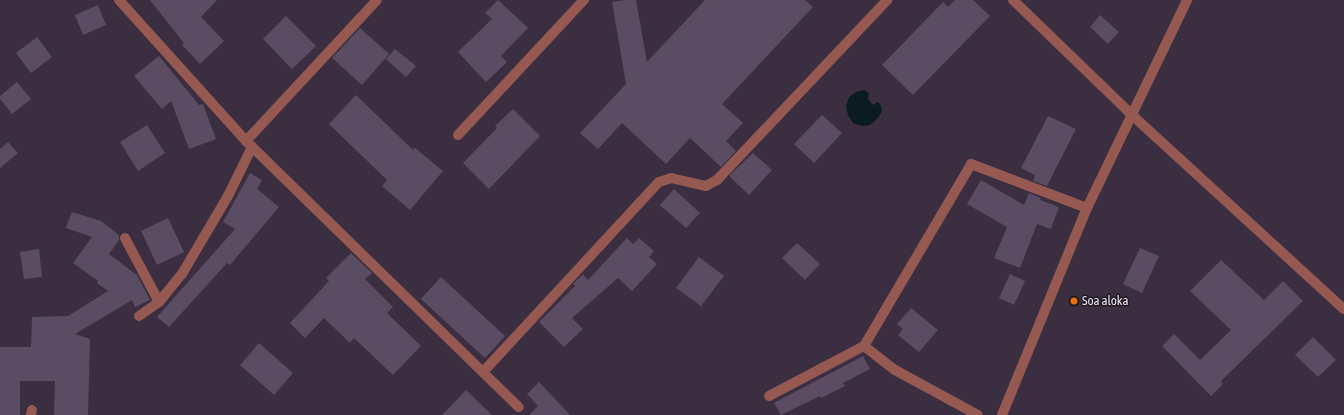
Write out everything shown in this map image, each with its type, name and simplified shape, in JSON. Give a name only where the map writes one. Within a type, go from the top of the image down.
[{"type":"street","points":[[119,0],[249,144],[519,407]]},
{"type":"street","points":[[139,316],[159,302],[182,274],[228,196],[249,144],[377,0]]},
{"type":"street","points":[[458,134],[584,0]]},
{"type":"street","points":[[483,372],[659,182],[671,178],[706,186],[717,180],[887,0]]},
{"type":"street","points":[[1013,0],[1132,115],[1344,309]]},
{"type":"street","points":[[1002,415],[1086,208],[1187,0]]},
{"type":"street","points":[[769,396],[864,346],[971,164],[1086,208]]},
{"type":"street","points":[[126,238],[159,302]]},
{"type":"street","points":[[864,346],[895,370],[978,415]]},
{"type":"shaded area","points":[[864,90],[869,93],[868,99],[873,105],[878,102],[882,111],[878,118],[870,125],[862,126],[853,123],[848,115],[846,106],[849,97],[856,92]]},
{"type":"building","points":[[150,0],[217,0],[201,17],[224,41],[200,64],[182,45],[184,43]]},
{"type":"building","points":[[498,0],[528,28],[501,56],[507,62],[486,82],[458,52],[492,19],[485,13]]},
{"type":"building","points":[[636,0],[647,62],[705,0],[805,0],[813,7],[722,104],[743,123],[726,141],[736,151],[721,167],[690,138],[666,164],[622,123],[598,149],[580,133],[626,84],[612,2]]},
{"type":"building","points":[[955,0],[973,0],[990,16],[913,95],[882,65],[943,2],[948,7]]},
{"type":"building","points":[[98,5],[106,25],[83,35],[75,15]]},
{"type":"building","points":[[1100,15],[1119,32],[1108,44],[1090,27]]},
{"type":"building","points":[[286,16],[316,46],[292,69],[263,39]]},
{"type":"building","points":[[360,28],[389,54],[362,85],[332,58]]},
{"type":"building","points":[[37,37],[52,57],[31,73],[16,53]]},
{"type":"building","points":[[395,49],[416,66],[406,77],[386,59]]},
{"type":"building","points":[[159,56],[199,105],[203,104],[216,139],[189,149],[171,101],[162,109],[134,76]]},
{"type":"building","points":[[17,82],[31,99],[12,114],[0,99],[0,96]]},
{"type":"building","points":[[356,95],[413,150],[415,148],[443,171],[410,210],[382,186],[387,180],[329,124]]},
{"type":"building","points":[[513,109],[540,136],[489,189],[463,163],[497,128],[495,126]]},
{"type":"building","points":[[822,115],[842,133],[814,163],[794,144]]},
{"type":"building","points":[[1048,116],[1076,129],[1047,186],[1033,181],[1035,175],[1021,168]]},
{"type":"building","points":[[147,125],[165,153],[138,171],[120,142]]},
{"type":"building","points":[[8,142],[18,153],[0,168],[0,149]]},
{"type":"building","points":[[753,153],[772,170],[749,195],[730,177],[730,175]]},
{"type":"building","points":[[250,173],[262,180],[257,189],[279,207],[230,265],[227,263],[169,327],[157,317],[235,229],[223,222]]},
{"type":"building","points":[[981,180],[1024,205],[1029,193],[1041,198],[1040,200],[1059,207],[1051,229],[1037,224],[1020,268],[994,258],[1007,227],[967,204]]},
{"type":"building","points":[[674,189],[700,213],[686,228],[660,205]]},
{"type":"building","points":[[72,212],[101,221],[119,235],[119,240],[109,254],[137,275],[150,300],[135,307],[132,300],[75,334],[90,339],[88,415],[54,415],[55,381],[20,381],[20,415],[0,415],[0,347],[31,347],[32,317],[68,316],[108,291],[97,283],[98,281],[73,263],[92,237],[66,228]]},
{"type":"building","points":[[168,218],[184,252],[157,265],[141,231]]},
{"type":"building","points":[[627,238],[633,244],[639,238],[654,251],[649,257],[657,264],[632,291],[618,278],[572,318],[583,329],[564,347],[539,322],[575,286],[573,284],[583,274],[588,280]]},
{"type":"building","points":[[797,243],[820,264],[805,280],[782,258]]},
{"type":"building","points":[[1140,248],[1159,256],[1142,293],[1123,284]]},
{"type":"building","points":[[39,249],[42,277],[24,279],[20,252]]},
{"type":"building","points":[[351,253],[372,273],[365,279],[393,307],[387,313],[421,346],[393,375],[354,338],[350,343],[324,318],[305,338],[290,323],[329,281],[326,278]]},
{"type":"building","points":[[699,257],[724,276],[701,306],[676,288]]},
{"type":"building","points":[[1221,260],[1264,300],[1283,281],[1303,301],[1221,381],[1223,384],[1211,396],[1162,346],[1174,334],[1200,360],[1231,330],[1190,291]]},
{"type":"building","points":[[1010,274],[1025,281],[1014,305],[999,298]]},
{"type":"building","points":[[441,277],[505,336],[485,358],[421,299]]},
{"type":"building","points":[[911,308],[938,330],[919,352],[898,335],[903,329],[897,324]]},
{"type":"building","points":[[1313,337],[1336,360],[1318,377],[1295,355]]},
{"type":"building","points":[[259,343],[293,373],[274,395],[240,365]]},
{"type":"building","points":[[863,356],[870,369],[843,383],[845,386],[821,398],[820,396],[781,415],[774,403]]},
{"type":"building","points":[[539,382],[570,415],[529,415],[538,406],[527,394]]},
{"type":"building","points":[[466,390],[492,415],[442,415]]},
{"type":"place","name":"Soa aloka","points":[[1074,301]]}]
